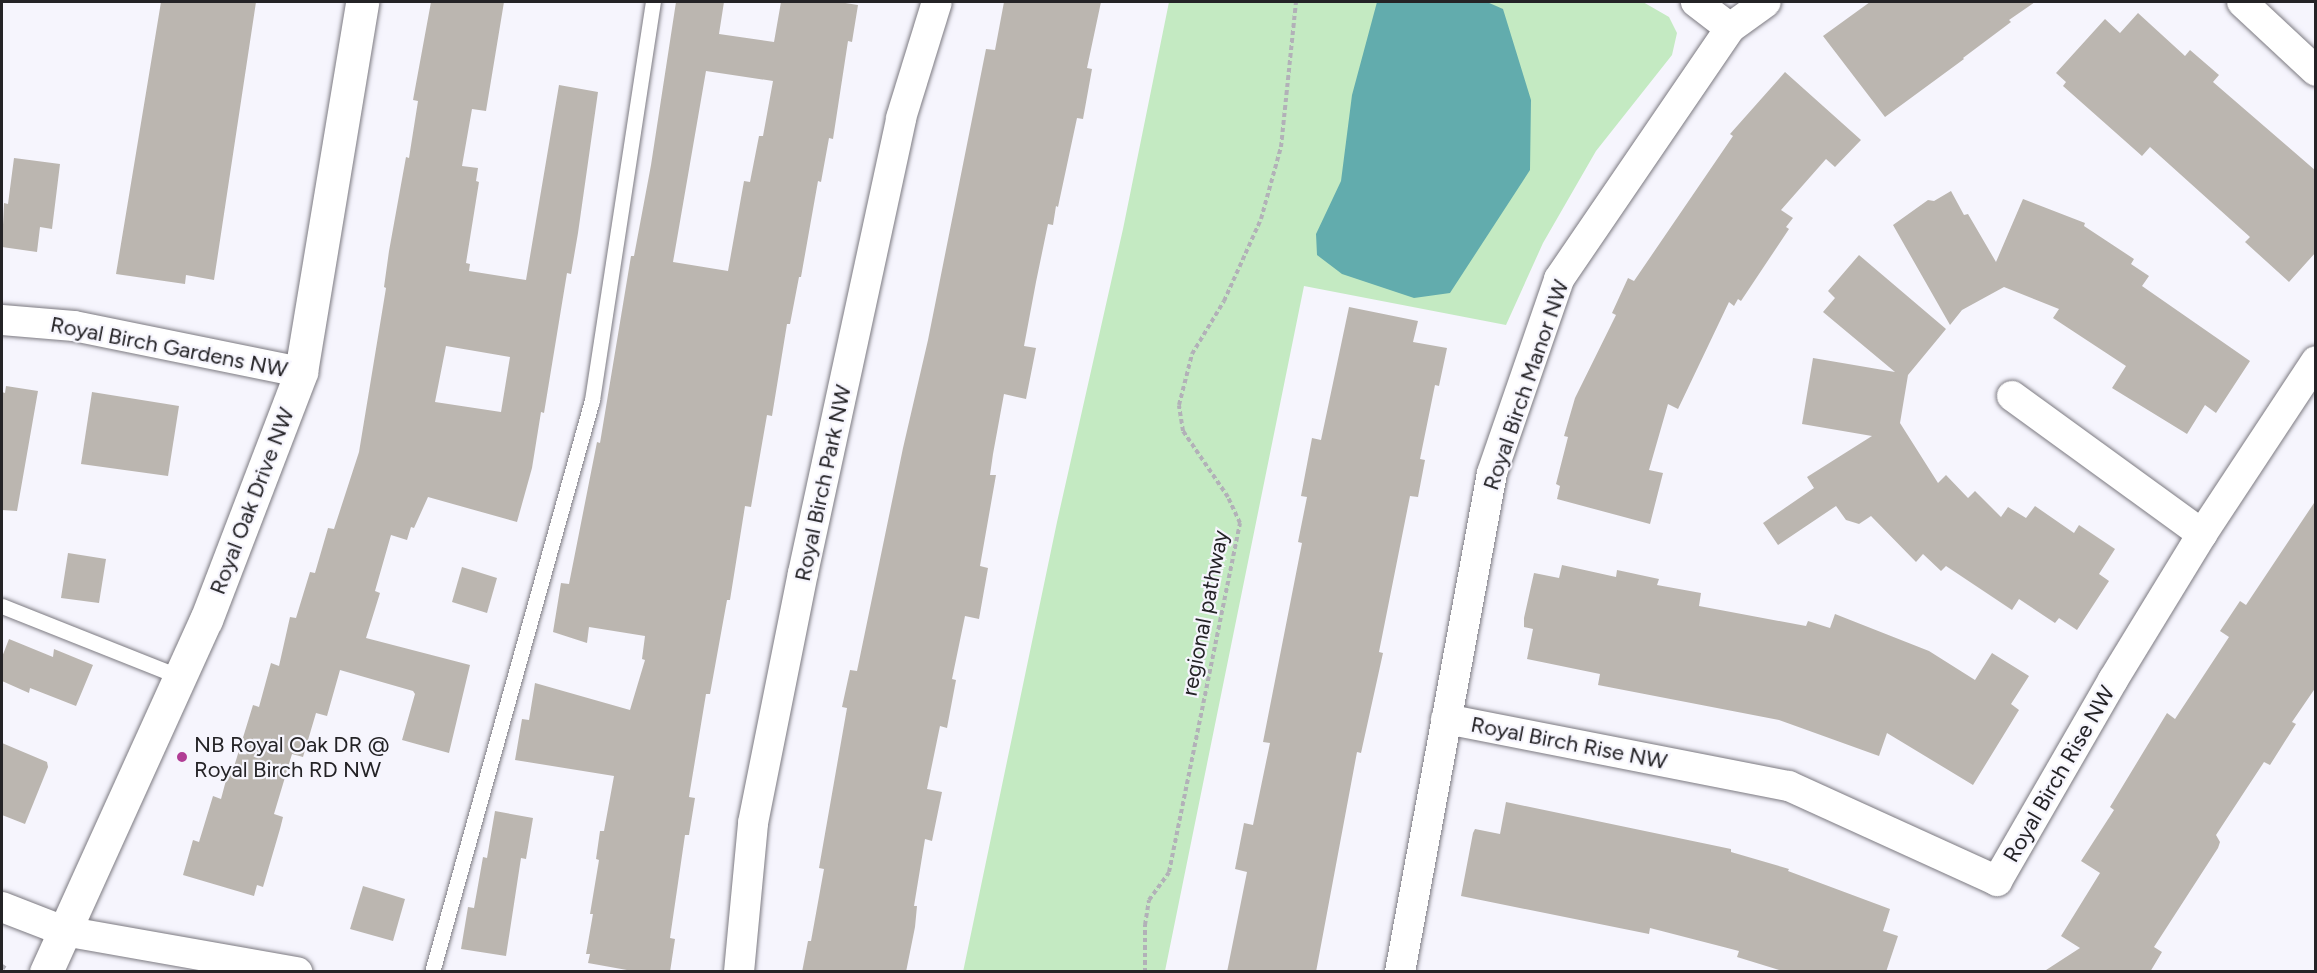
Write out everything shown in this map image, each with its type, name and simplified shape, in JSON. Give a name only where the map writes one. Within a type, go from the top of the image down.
[{"type":"street","name":"Royal Oak Drive NW","points":[[46,972],[206,620],[301,372],[362,2]]},
{"type":"street","name":"Royal Birch Park NW","points":[[739,972],[753,824],[799,596],[901,118],[937,2]]},
{"type":"street","points":[[1695,2],[1730,28],[1766,2]]},
{"type":"street","points":[[2242,2],[2316,71]]},
{"type":"street","name":"Royal Birch Manor NW","points":[[1400,972],[1492,473],[1559,279],[1730,28]]},
{"type":"street","name":"Royal Birch Gardens NW","points":[[2,320],[74,326],[301,372]]},
{"type":"street","name":"Royal Birch Rise NW","points":[[1446,719],[1789,786],[1997,881],[2113,680],[2202,534],[2316,361]]},
{"type":"street","points":[[2012,396],[2202,534]]},
{"type":"street","points":[[2,907],[64,931],[297,972]]},
{"type":"lane","points":[[432,972],[592,400],[653,2]]},
{"type":"lane","points":[[2,606],[180,677]]},
{"type":"path","name":"regional pathway","points":[[1145,972],[1145,926],[1149,900],[1169,872],[1240,523],[1228,496],[1183,431],[1179,405],[1192,354],[1224,301],[1261,219],[1281,147],[1296,2]]},
{"type":"green space","points":[[1169,2],[1643,2],[1669,17],[1677,33],[1672,55],[1596,151],[1543,243],[1506,325],[1304,286],[1165,971],[963,972],[1057,522],[1123,229]]},
{"type":"water","points":[[1377,2],[1487,2],[1503,9],[1531,100],[1530,170],[1450,293],[1414,298],[1342,274],[1317,255],[1316,234],[1341,181],[1352,95]]},
{"type":"building","points":[[161,2],[256,2],[214,280],[186,275],[185,284],[116,274]]},
{"type":"building","points":[[431,2],[504,2],[486,111],[472,109],[462,166],[478,168],[476,181],[479,182],[466,263],[470,264],[469,271],[526,280],[559,85],[598,92],[578,233],[571,274],[567,273],[544,413],[541,412],[532,468],[517,522],[428,497],[414,528],[411,527],[407,540],[391,535],[375,591],[380,593],[366,638],[470,665],[449,753],[402,740],[415,694],[413,691],[340,670],[327,716],[316,713],[303,757],[292,754],[274,814],[283,817],[280,829],[263,887],[257,885],[254,896],[183,875],[193,840],[199,842],[213,796],[221,799],[229,769],[233,770],[253,705],[259,707],[271,663],[279,666],[290,617],[296,618],[310,572],[315,573],[328,528],[334,529],[359,452],[386,288],[384,287],[389,251],[406,157],[409,158],[418,101],[413,100]],"holes":[[[446,346],[510,357],[501,412],[435,402]]]},
{"type":"building","points":[[676,2],[724,2],[719,34],[774,42],[781,2],[839,2],[858,5],[852,42],[848,41],[833,139],[829,138],[821,182],[818,181],[801,277],[799,277],[790,324],[787,324],[772,416],[767,415],[751,507],[745,506],[730,600],[727,600],[710,694],[706,694],[689,797],[695,798],[689,835],[685,835],[670,938],[675,939],[670,972],[638,972],[588,963],[590,954],[586,954],[593,914],[590,914],[599,860],[596,859],[600,831],[604,831],[614,776],[515,760],[522,719],[529,720],[535,683],[630,710],[645,660],[642,659],[645,636],[589,627],[587,643],[553,632],[561,583],[569,584],[597,442],[600,443],[631,256],[634,256],[651,165]],"holes":[[[706,71],[773,81],[763,136],[759,136],[750,182],[744,181],[728,271],[673,262]]]},
{"type":"building","points":[[1004,2],[1101,2],[1087,68],[1092,69],[1083,119],[1077,118],[1058,207],[1056,206],[1053,225],[1048,224],[1036,282],[1024,346],[1036,348],[1026,399],[1004,394],[990,475],[996,475],[980,566],[988,568],[979,619],[965,616],[952,679],[956,680],[947,728],[940,726],[927,789],[942,792],[932,841],[925,839],[914,906],[917,906],[915,927],[906,972],[802,972],[808,941],[811,941],[824,869],[819,868],[847,708],[842,707],[850,670],[857,671],[928,340],[986,49],[995,50]]},
{"type":"building","points":[[1870,2],[2035,2],[2009,20],[2011,22],[1964,59],[1885,117],[1823,36]]},
{"type":"building","points":[[2138,13],[2185,56],[2190,50],[2219,75],[2213,82],[2316,171],[2316,252],[2289,282],[2245,242],[2250,237],[2150,147],[2142,156],[2063,86],[2066,82],[2056,73],[2105,19],[2120,33]]},
{"type":"building","points":[[1785,72],[1861,140],[1835,167],[1826,159],[1781,210],[1793,218],[1786,227],[1789,229],[1741,301],[1738,299],[1734,306],[1729,302],[1678,409],[1668,404],[1649,470],[1663,473],[1650,524],[1557,499],[1560,486],[1556,484],[1568,437],[1564,436],[1575,398],[1616,315],[1612,313],[1628,278],[1634,281],[1733,136],[1730,134]]},
{"type":"building","points":[[14,158],[60,164],[52,229],[40,227],[37,252],[2,247],[4,203],[8,204]]},
{"type":"building","points":[[1951,191],[1964,215],[1968,214],[1996,262],[2023,199],[2085,223],[2084,226],[2134,259],[2131,264],[2149,276],[2142,286],[2250,361],[2216,413],[2205,405],[2187,434],[2112,388],[2126,366],[2053,318],[2059,309],[2004,287],[1962,310],[1950,325],[1893,225],[1928,200],[1934,201]]},
{"type":"building","points":[[1859,255],[1946,329],[1908,375],[1900,423],[1938,483],[1946,475],[1968,498],[1975,491],[2001,517],[2008,507],[2026,518],[2035,506],[2074,533],[2079,525],[2115,549],[2099,574],[2109,581],[2077,630],[2059,618],[2055,623],[2019,599],[2012,610],[1946,566],[1941,571],[1923,554],[1916,562],[1871,516],[1859,524],[1846,520],[1836,506],[1778,545],[1763,523],[1814,488],[1807,477],[1872,436],[1802,424],[1813,358],[1895,372],[1823,312],[1835,298],[1828,291]]},
{"type":"building","points":[[1349,307],[1418,321],[1413,342],[1447,348],[1439,386],[1435,385],[1420,459],[1425,460],[1418,497],[1410,496],[1379,652],[1383,653],[1361,753],[1357,752],[1316,972],[1227,972],[1247,872],[1235,869],[1244,823],[1253,825],[1270,743],[1263,742],[1302,543],[1298,542],[1307,497],[1301,496],[1312,438],[1321,440]]},
{"type":"building","points":[[6,386],[38,391],[17,511],[2,510],[2,392],[5,393]]},
{"type":"building","points":[[92,392],[179,406],[168,476],[81,464]]},
{"type":"building","points":[[2316,500],[2316,687],[2292,722],[2296,724],[2270,765],[2264,762],[2216,835],[2220,842],[2218,848],[2154,947],[2162,952],[2150,972],[2043,972],[2080,948],[2061,936],[2100,873],[2081,861],[2114,810],[2110,807],[2167,713],[2175,719],[2229,637],[2220,631],[2240,601],[2246,605]]},
{"type":"building","points":[[68,553],[106,559],[99,603],[61,598]]},
{"type":"building","points":[[1562,565],[1616,577],[1617,570],[1659,579],[1657,585],[1701,593],[1699,606],[1806,626],[1808,621],[1830,628],[1835,614],[1929,651],[1975,680],[1992,653],[2029,676],[2011,704],[2019,710],[1973,785],[1887,733],[1879,756],[1779,720],[1598,685],[1600,674],[1527,659],[1533,629],[1524,627],[1524,618],[1534,573],[1559,578]]},
{"type":"building","points":[[462,567],[497,578],[487,613],[452,602]]},
{"type":"building","points":[[9,639],[53,657],[54,649],[93,665],[76,706],[30,688],[29,693],[2,681],[2,657]]},
{"type":"building","points":[[2,743],[47,762],[48,767],[25,824],[2,815]]},
{"type":"building","points":[[1506,802],[1731,849],[1731,852],[1789,869],[1788,871],[1890,909],[1883,931],[1898,936],[1886,972],[1786,972],[1737,957],[1739,951],[1650,928],[1649,934],[1461,896],[1473,833],[1475,829],[1500,834]]},
{"type":"building","points":[[495,811],[533,818],[526,859],[521,858],[506,956],[461,949],[468,907],[474,908],[483,857],[487,858]]},
{"type":"building","points":[[363,886],[405,899],[393,941],[350,929]]},
{"type":"place","name":"NB Royal Oak DR @ Royal Birch RD NW","points":[[182,757]]}]
